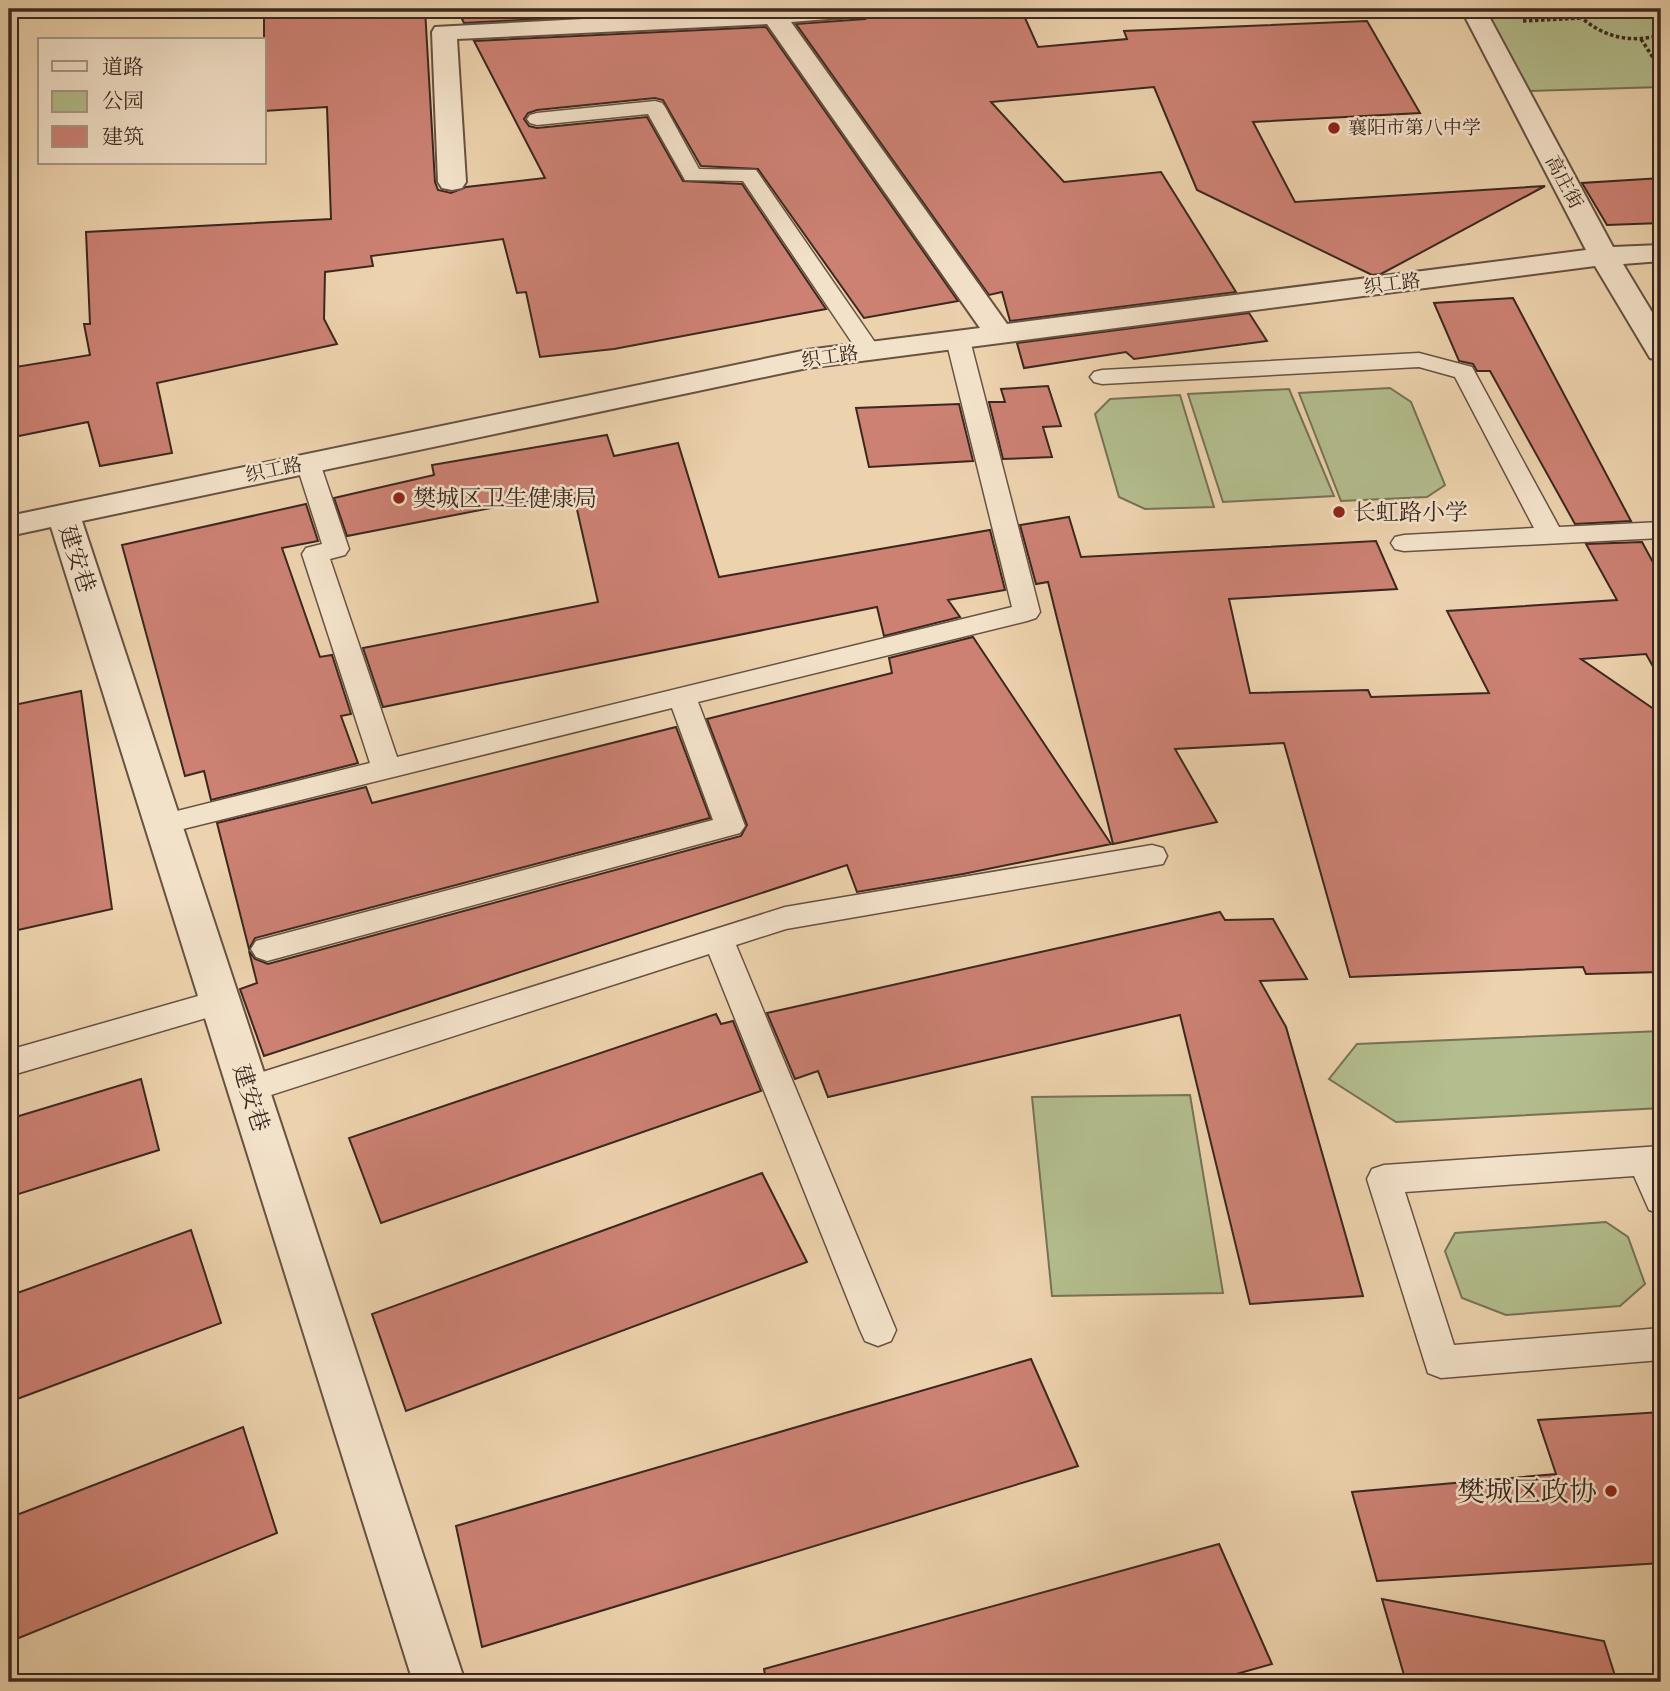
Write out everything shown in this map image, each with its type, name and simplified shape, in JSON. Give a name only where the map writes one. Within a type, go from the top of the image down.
[{"type":"street","points":[[452,182],[444,32],[865,9]]},
{"type":"street","points":[[775,16],[1000,335]]},
{"type":"street","name":"高庄街","points":[[1477,16],[1604,256],[1661,352]]},
{"type":"street","name":"织工路","points":[[9,526],[807,359],[1604,256],[1661,253]]},
{"type":"street","name":"建安巷","points":[[63,514],[439,1682]]},
{"type":"lane","points":[[537,118],[655,107],[692,176],[749,174],[869,351]]},
{"type":"lane","points":[[163,824],[683,699],[1027,612],[957,340]]},
{"type":"lane","points":[[1102,377],[1419,360],[1464,372],[1551,536]]},
{"type":"lane","points":[[308,463],[336,550],[315,554],[387,771]]},
{"type":"lane","points":[[1404,543],[1661,530]]},
{"type":"lane","points":[[267,949],[730,826],[683,699]]},
{"type":"lane","points":[[248,1089],[785,918],[1152,856]]},
{"type":"lane","points":[[718,939],[878,1330]]},
{"type":"lane","points":[[9,1063],[219,1002]]},
{"type":"lane","points":[[1661,1200],[1653,1161],[1384,1180],[1441,1362],[1661,1343]]},
{"type":"path","points":[[1582,18],[1584,9]]},
{"type":"path","points":[[1477,16],[1582,18],[1599,31],[1626,38],[1641,39],[1661,35]]},
{"type":"path","points":[[1641,39],[1661,69]]},
{"type":"green space","points":[[1485,9],[1661,9],[1661,87],[1529,91]]},
{"type":"green space","points":[[1390,388],[1411,402],[1445,485],[1427,497],[1341,501],[1299,393]]},
{"type":"green space","points":[[1289,389],[1334,496],[1223,502],[1188,394]]},
{"type":"green space","points":[[1180,395],[1214,507],[1145,509],[1119,497],[1095,414],[1110,399]]},
{"type":"green space","points":[[1661,1031],[1661,1108],[1396,1122],[1329,1079],[1357,1044]]},
{"type":"green space","points":[[1190,1095],[1223,1293],[1052,1296],[1032,1097]]},
{"type":"green space","points":[[1606,1222],[1628,1237],[1645,1284],[1620,1306],[1506,1315],[1462,1298],[1445,1251],[1455,1233]]},
{"type":"building","points":[[264,9],[425,9],[435,182],[438,190],[451,193],[466,187],[545,178],[474,41],[766,27],[958,301],[864,318],[758,169],[701,166],[663,100],[655,98],[537,110],[528,113],[524,119],[529,126],[537,128],[647,117],[683,181],[742,184],[826,309],[614,349],[540,357],[526,292],[517,293],[503,239],[371,256],[373,266],[325,272],[324,319],[337,344],[157,383],[172,453],[100,466],[88,422],[9,438],[9,368],[90,355],[84,324],[90,324],[86,232],[331,219],[327,107],[266,111]]},
{"type":"building","points":[[457,9],[727,9],[464,23]]},
{"type":"building","points":[[928,9],[1021,9],[1038,47],[1127,39],[1124,31],[1367,21],[1420,113],[1253,122],[1295,202],[1545,186],[1381,274],[1372,275],[1197,190],[1154,87],[991,102],[1064,182],[1161,172],[1236,292],[1010,321],[1002,292],[989,295],[796,24],[865,19],[877,13]]},
{"type":"building","points":[[1661,178],[1661,223],[1607,225],[1582,183]]},
{"type":"building","points":[[1513,298],[1631,521],[1575,524],[1490,371],[1477,371],[1473,364],[1459,361],[1434,303]]},
{"type":"building","points":[[1249,313],[1267,341],[1134,359],[1126,352],[1024,368],[1017,343]]},
{"type":"building","points":[[1048,386],[1061,426],[1043,427],[1052,457],[1003,459],[989,402],[1005,402],[1001,389]]},
{"type":"building","points":[[959,404],[973,461],[869,467],[856,408]]},
{"type":"building","points":[[607,435],[614,456],[678,443],[719,577],[990,530],[1005,590],[948,600],[960,617],[884,636],[877,607],[383,707],[363,648],[598,602],[573,492],[347,536],[334,498],[434,475],[432,465]]},
{"type":"building","points":[[306,504],[318,541],[282,548],[320,657],[332,655],[351,714],[341,716],[358,763],[211,800],[204,771],[185,776],[122,545]]},
{"type":"building","points":[[1069,517],[1081,557],[1376,541],[1397,589],[1229,599],[1250,693],[1368,690],[1371,697],[1489,693],[1447,611],[1617,600],[1586,544],[1642,542],[1661,577],[1661,681],[1646,654],[1581,659],[1661,714],[1661,972],[1586,974],[1583,967],[1350,977],[1284,743],[1175,749],[1217,822],[1113,844],[1048,582],[1036,584],[1020,525]]},
{"type":"building","points":[[973,637],[1111,844],[857,892],[847,865],[264,1056],[240,989],[257,983],[249,951],[255,959],[268,964],[741,836],[747,825],[707,719],[892,673],[889,658]]},
{"type":"building","points":[[81,691],[112,909],[9,932],[9,706]]},
{"type":"building","points":[[676,727],[710,818],[255,938],[249,949],[217,823],[366,787],[372,803]]},
{"type":"building","points":[[1220,912],[1225,920],[1273,919],[1307,979],[1260,981],[1286,1027],[1363,1296],[1250,1304],[1180,1015],[828,1097],[818,1071],[795,1079],[767,1013]]},
{"type":"building","points":[[716,1014],[721,1024],[733,1021],[761,1091],[381,1223],[349,1138]]},
{"type":"building","points":[[141,1079],[159,1150],[9,1197],[9,1119]]},
{"type":"building","points":[[762,1173],[807,1262],[406,1411],[372,1314]]},
{"type":"building","points":[[191,1230],[221,1323],[9,1402],[9,1296]]},
{"type":"building","points":[[1031,1359],[1078,1466],[482,1647],[456,1526]]},
{"type":"building","points":[[1661,1412],[1661,1563],[1377,1581],[1352,1492],[1556,1474],[1538,1420]]},
{"type":"building","points":[[243,1427],[277,1533],[9,1642],[9,1518]]},
{"type":"building","points":[[1219,1544],[1272,1664],[1208,1682],[766,1682],[764,1669]]},
{"type":"building","points":[[1382,1599],[1604,1641],[1617,1682],[1406,1682]]},
{"type":"place","name":"襄阳市第八中学","points":[[1334,128]]},
{"type":"place","name":"樊城区卫生健康局","points":[[399,498]]},
{"type":"place","name":"长虹路小学","points":[[1339,512]]},
{"type":"place","name":"樊城区政协","points":[[1611,1491]]}]
